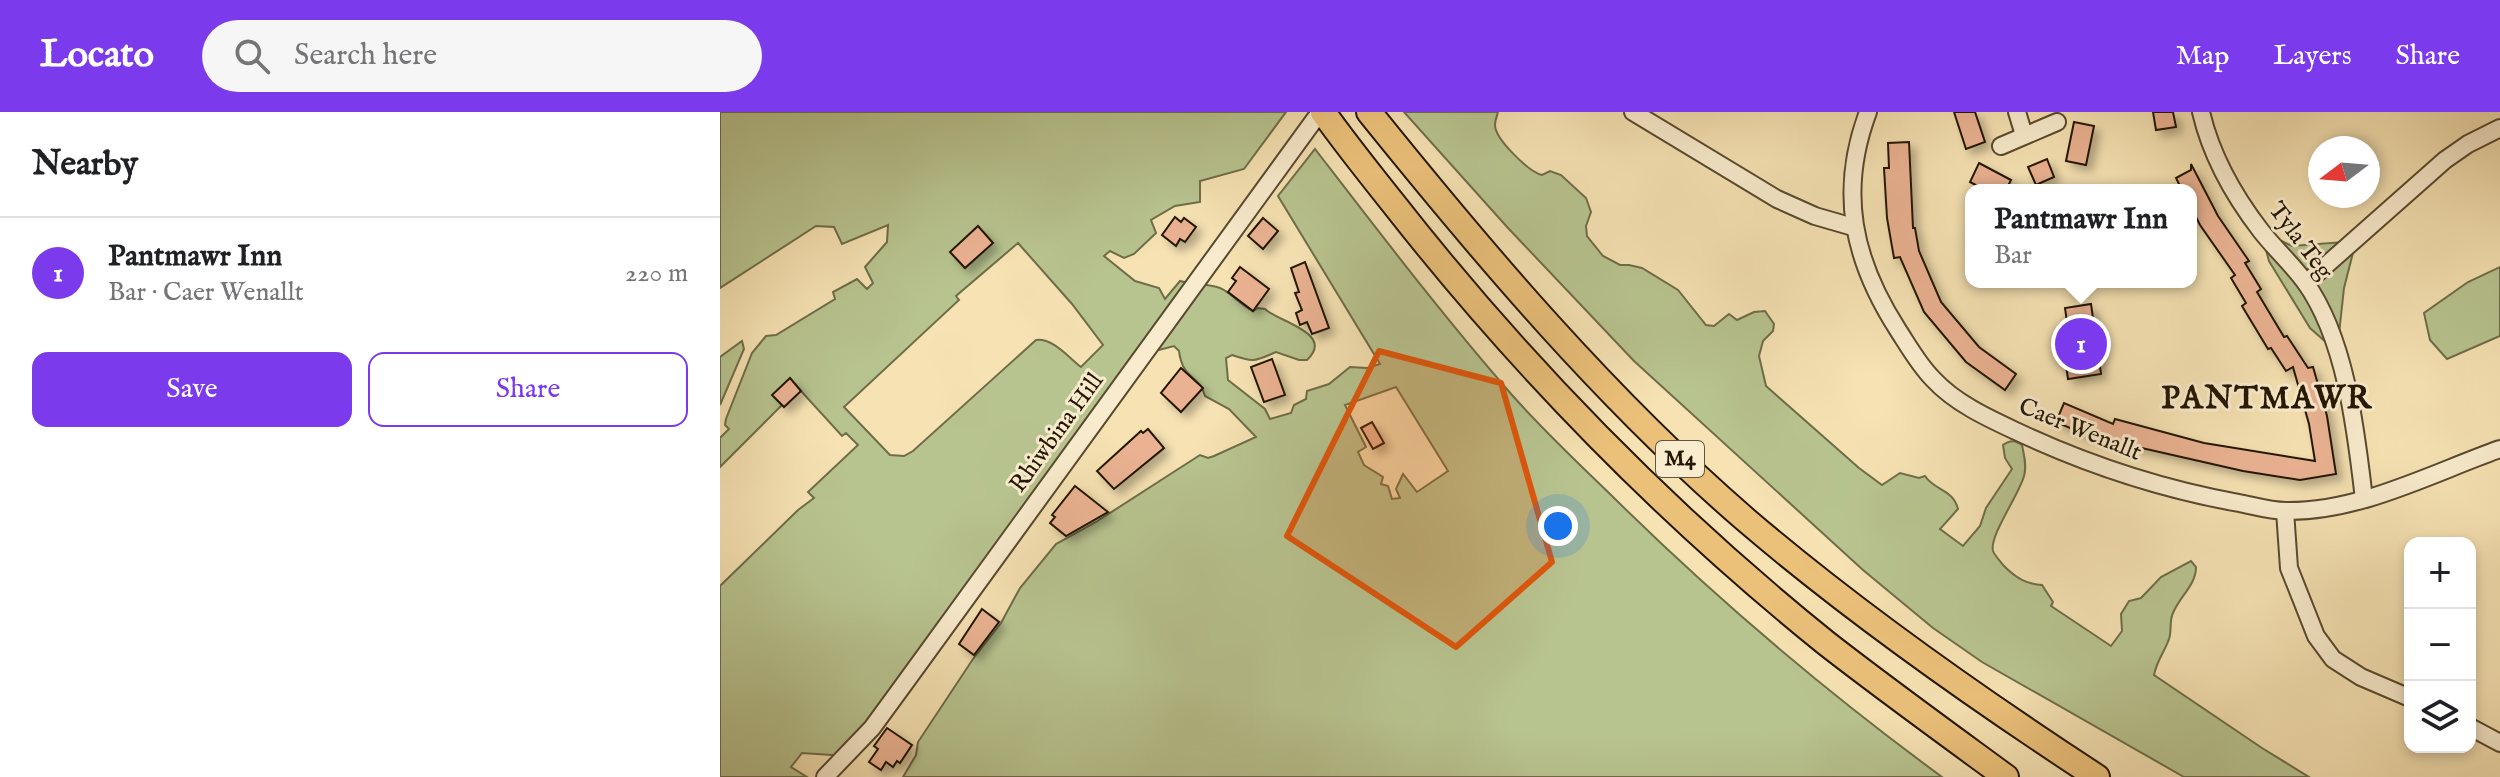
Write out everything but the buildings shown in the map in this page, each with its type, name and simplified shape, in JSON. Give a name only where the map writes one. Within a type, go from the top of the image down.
[{"type":"highway","name":"M4","points":[[1322,112],[1486,317],[1682,517],[1769,595],[1891,693],[2006,777]]},
{"type":"highway","name":"M4","points":[[1369,112],[1511,283],[1593,372],[1664,444],[1746,519],[1834,592],[1919,655],[2097,777]]},
{"type":"highway","name":"M4","points":[[1891,693],[2021,777]]},
{"type":"highway","name":"M4","points":[[2048,745],[2112,777]]},
{"type":"street","name":"Rhiwbina Hill","points":[[825,777],[872,728],[1322,112]]},
{"type":"street","points":[[1633,112],[1777,199],[1815,216],[1853,227]]},
{"type":"street","name":"Caer Wenallt","points":[[1868,112],[1861,131],[1853,176],[1853,227],[1858,248],[1887,313],[1933,380],[1964,404],[2052,447],[2145,483],[2285,511],[2364,499],[2411,485],[2500,449]]},
{"type":"street","points":[[2017,112],[2024,135]]},
{"type":"street","name":"Tyla Teg","points":[[2201,112],[2220,165],[2239,199],[2261,231],[2306,283],[2325,320],[2337,352],[2355,423],[2364,499]]},
{"type":"street","points":[[2001,146],[2057,122]]},
{"type":"street","points":[[2306,283],[2445,160],[2500,128]]},
{"type":"street","points":[[2285,511],[2289,568],[2316,636],[2333,659],[2361,677],[2404,695]]},
{"type":"street","points":[[2476,730],[2500,743]]},
{"type":"highlighted area","points":[[1379,351],[1501,383],[1552,562],[1456,647],[1287,536]]},
{"type":"green space","points":[[720,112],[1286,112],[1244,169],[1200,181],[1200,202],[1175,206],[1151,220],[1156,233],[1134,254],[1124,258],[1110,251],[1104,256],[1135,281],[1159,288],[1165,299],[1180,281],[1215,286],[1253,311],[1265,309],[1309,335],[1314,342],[1314,351],[1307,360],[1276,352],[1255,360],[1232,355],[1226,358],[1228,380],[1265,409],[1270,419],[1291,413],[1294,405],[1306,399],[1307,391],[1329,384],[1350,367],[1367,368],[1380,364],[1278,196],[1315,149],[1461,335],[1560,446],[1730,606],[1855,711],[1942,777],[903,777],[916,755],[918,742],[1001,623],[1020,588],[1056,544],[1200,455],[1208,458],[1256,437],[1229,409],[1205,396],[1199,384],[1187,373],[1174,346],[1159,350],[1149,347],[847,756],[802,753],[791,767],[807,777],[720,777],[720,586],[814,498],[808,492],[858,445],[846,433],[842,436],[790,379],[773,395],[782,405],[720,467],[720,438],[729,429],[725,425],[726,419],[752,353],[766,336],[776,335],[835,299],[833,292],[857,279],[867,289],[873,283],[865,267],[887,242],[888,225],[842,244],[834,227],[816,226],[720,288]],"holes":[[[1018,243],[1072,304],[1103,345],[1081,367],[1054,345],[1036,340],[913,451],[904,456],[890,455],[844,407],[959,300],[956,296]],[[1396,387],[1448,471],[1417,492],[1403,474],[1396,489],[1400,498],[1392,499],[1388,486],[1381,484],[1383,477],[1364,465],[1358,452],[1366,447],[1345,405]]]},
{"type":"green space","points":[[1404,112],[1498,112],[1496,131],[1514,154],[1536,173],[1542,175],[1550,171],[1561,175],[1586,198],[1591,212],[1586,226],[1587,236],[1603,256],[1620,265],[1642,268],[1678,290],[1706,325],[1714,326],[1729,314],[1737,320],[1754,312],[1765,311],[1774,324],[1773,331],[1763,341],[1759,356],[1766,386],[1882,485],[1900,473],[1919,478],[1925,476],[1948,494],[1958,509],[1940,529],[1963,546],[1980,526],[1986,508],[2012,469],[2005,458],[2003,445],[2012,441],[2022,445],[2024,476],[1995,536],[1993,551],[2017,577],[2042,585],[2053,602],[2051,606],[2111,646],[2122,631],[2121,614],[2129,601],[2141,598],[2161,577],[2191,561],[2196,567],[2195,573],[2173,613],[2169,639],[2154,675],[2309,777],[2184,777],[1982,662],[1933,628],[1863,570],[1634,361]]},
{"type":"green space","points":[[2261,231],[2292,246],[2356,241],[2344,288],[2337,352],[2310,328],[2269,261]]},
{"type":"green space","points":[[2500,267],[2500,336],[2447,359],[2430,340],[2424,313],[2468,282]]},
{"type":"green space","points":[[742,341],[744,349],[720,405],[720,357]]},
{"type":"place","name":"Pantmawr Inn","points":[[2081,344]]},
{"type":"district","name":"PANTMAWR","points":[[2267,399]]}]
